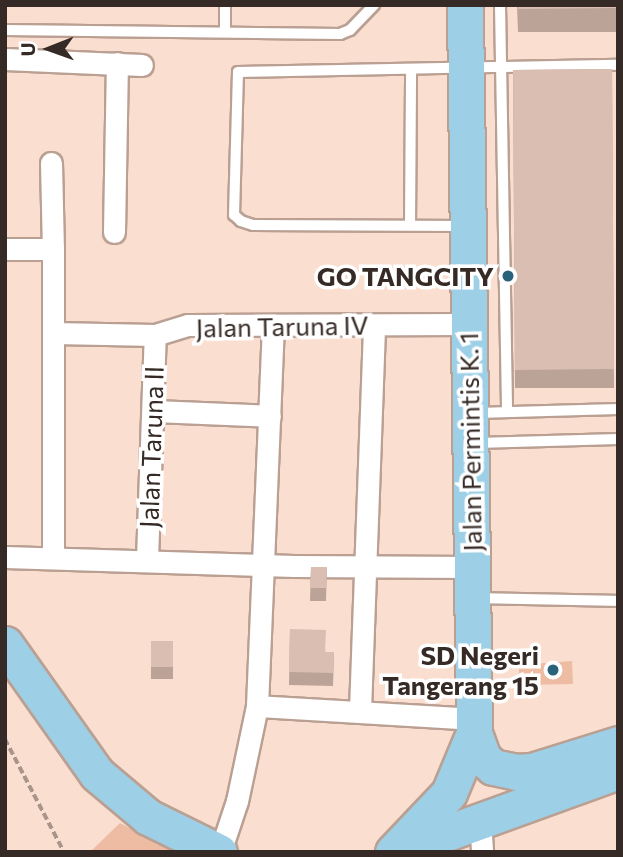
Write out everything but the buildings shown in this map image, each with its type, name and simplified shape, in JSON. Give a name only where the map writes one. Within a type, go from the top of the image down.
[{"type":"main road","name":"Jalan Permintis K. 1","points":[[394,852],[449,793],[474,726],[467,226],[483,68],[465,5]]},
{"type":"main road","points":[[5,644],[97,774],[148,817],[220,852]]},
{"type":"main road","points":[[474,726],[483,758],[494,767],[516,772],[532,771],[618,744]]},
{"type":"main road","points":[[394,852],[481,836],[618,771]]},
{"type":"street","points":[[5,59],[142,65]]},
{"type":"street","points":[[114,232],[117,63]]},
{"type":"street","points":[[51,163],[54,333],[53,555]]},
{"type":"street","points":[[5,249],[53,249]]},
{"type":"street","name":"Jalan Taruna IV","points":[[54,333],[155,335],[188,325],[469,324]]},
{"type":"street","points":[[220,852],[237,801],[257,706],[273,325]]},
{"type":"street","points":[[360,710],[373,325]]},
{"type":"street","name":"Jalan Taruna II","points":[[147,559],[155,335]]},
{"type":"street","points":[[153,411],[270,416]]},
{"type":"street","points":[[5,557],[53,555],[364,568],[472,582]]},
{"type":"street","points":[[257,706],[360,710],[474,726]]},
{"type":"lane","points":[[225,5],[225,32]]},
{"type":"lane","points":[[500,5],[483,68],[508,411]]},
{"type":"lane","points":[[5,30],[340,34],[350,30],[370,6]]},
{"type":"lane","points":[[467,226],[253,225],[234,215],[238,72],[618,65]]},
{"type":"lane","points":[[410,225],[411,69]]},
{"type":"lane","points":[[470,428],[508,411],[618,410]]},
{"type":"lane","points":[[470,428],[618,439]]},
{"type":"lane","points":[[472,582],[618,601]]},
{"type":"path","points":[[5,739],[64,852]]},
{"type":"shaded area","points":[[572,661],[573,684],[519,685],[519,665]]},
{"type":"shaded area","points":[[120,823],[174,852],[90,852]]},
{"type":"place","name":"GO TANGCITY","points":[[508,276]]},
{"type":"place","name":"SD Negeri Tangerang 15","points":[[553,670]]}]
